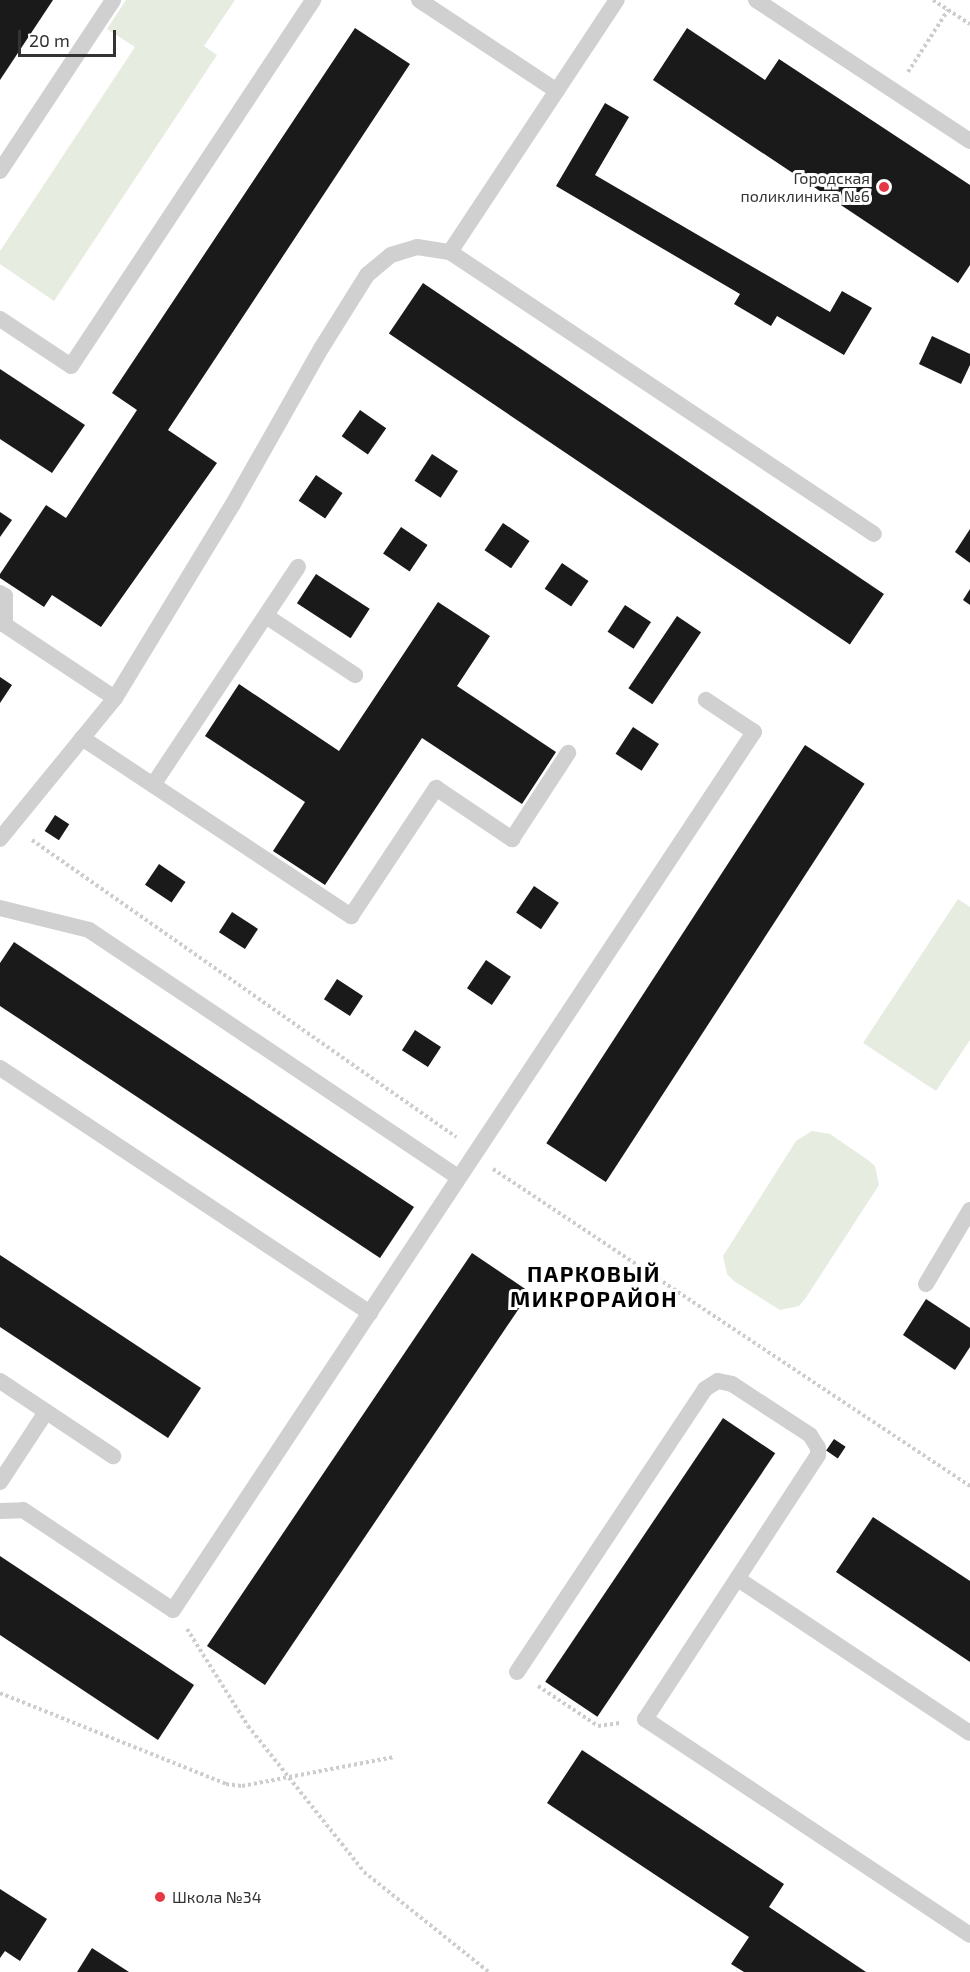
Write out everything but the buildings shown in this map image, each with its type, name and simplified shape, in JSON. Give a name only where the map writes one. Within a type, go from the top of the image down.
[{"type":"lane","points":[[0,171],[113,0]]},
{"type":"lane","points":[[0,319],[71,366],[313,0]]},
{"type":"lane","points":[[419,0],[557,91]]},
{"type":"lane","points":[[450,252],[617,0]]},
{"type":"lane","points":[[756,0],[970,141]]},
{"type":"lane","points":[[0,839],[115,698],[367,275],[392,255],[417,247],[450,252],[874,534]]},
{"type":"lane","points":[[153,785],[298,567]]},
{"type":"lane","points":[[0,593],[5,596],[5,625],[115,698]]},
{"type":"lane","points":[[266,616],[355,675]]},
{"type":"lane","points":[[0,1511],[22,1510],[173,1610],[754,732],[706,700]]},
{"type":"lane","points":[[82,738],[351,916],[436,788],[512,838],[568,753]]},
{"type":"lane","points":[[0,908],[89,930],[459,1178]]},
{"type":"lane","points":[[0,1068],[370,1313]]},
{"type":"lane","points":[[926,1284],[970,1210]]},
{"type":"lane","points":[[0,1381],[113,1456]]},
{"type":"lane","points":[[517,1672],[705,1389],[718,1381],[732,1384],[810,1435],[819,1448],[815,1462],[645,1719],[970,1935]]},
{"type":"lane","points":[[0,1482],[46,1412]]},
{"type":"lane","points":[[738,1579],[970,1733]]},
{"type":"path","points":[[933,0],[970,24]]},
{"type":"path","points":[[895,92],[948,10]]},
{"type":"path","points":[[173,1610],[248,1726],[287,1778],[364,1872],[489,1972]]},
{"type":"path","points":[[517,1672],[598,1726],[645,1719]]},
{"type":"path","points":[[0,1693],[226,1784],[242,1786],[394,1757]]},
{"type":"shaded area","points":[[126,0],[235,0],[204,46],[217,55],[54,301],[0,264],[0,251],[135,47],[107,29]]},
{"type":"shaded area","points":[[958,899],[970,907],[970,1040],[936,1091],[863,1043]]},
{"type":"shaded area","points":[[812,1131],[830,1134],[868,1160],[875,1166],[879,1185],[805,1299],[799,1306],[780,1310],[734,1281],[727,1274],[723,1256],[796,1141]]},
{"type":"place","name":"Городская поликлиника №6","points":[[884,187]]},
{"type":"place","name":"Школа №34","points":[[160,1897]]},
{"type":"district","name":"ПАРКОВЫЙ МИКРОРАЙОН","points":[[594,1286]]}]
